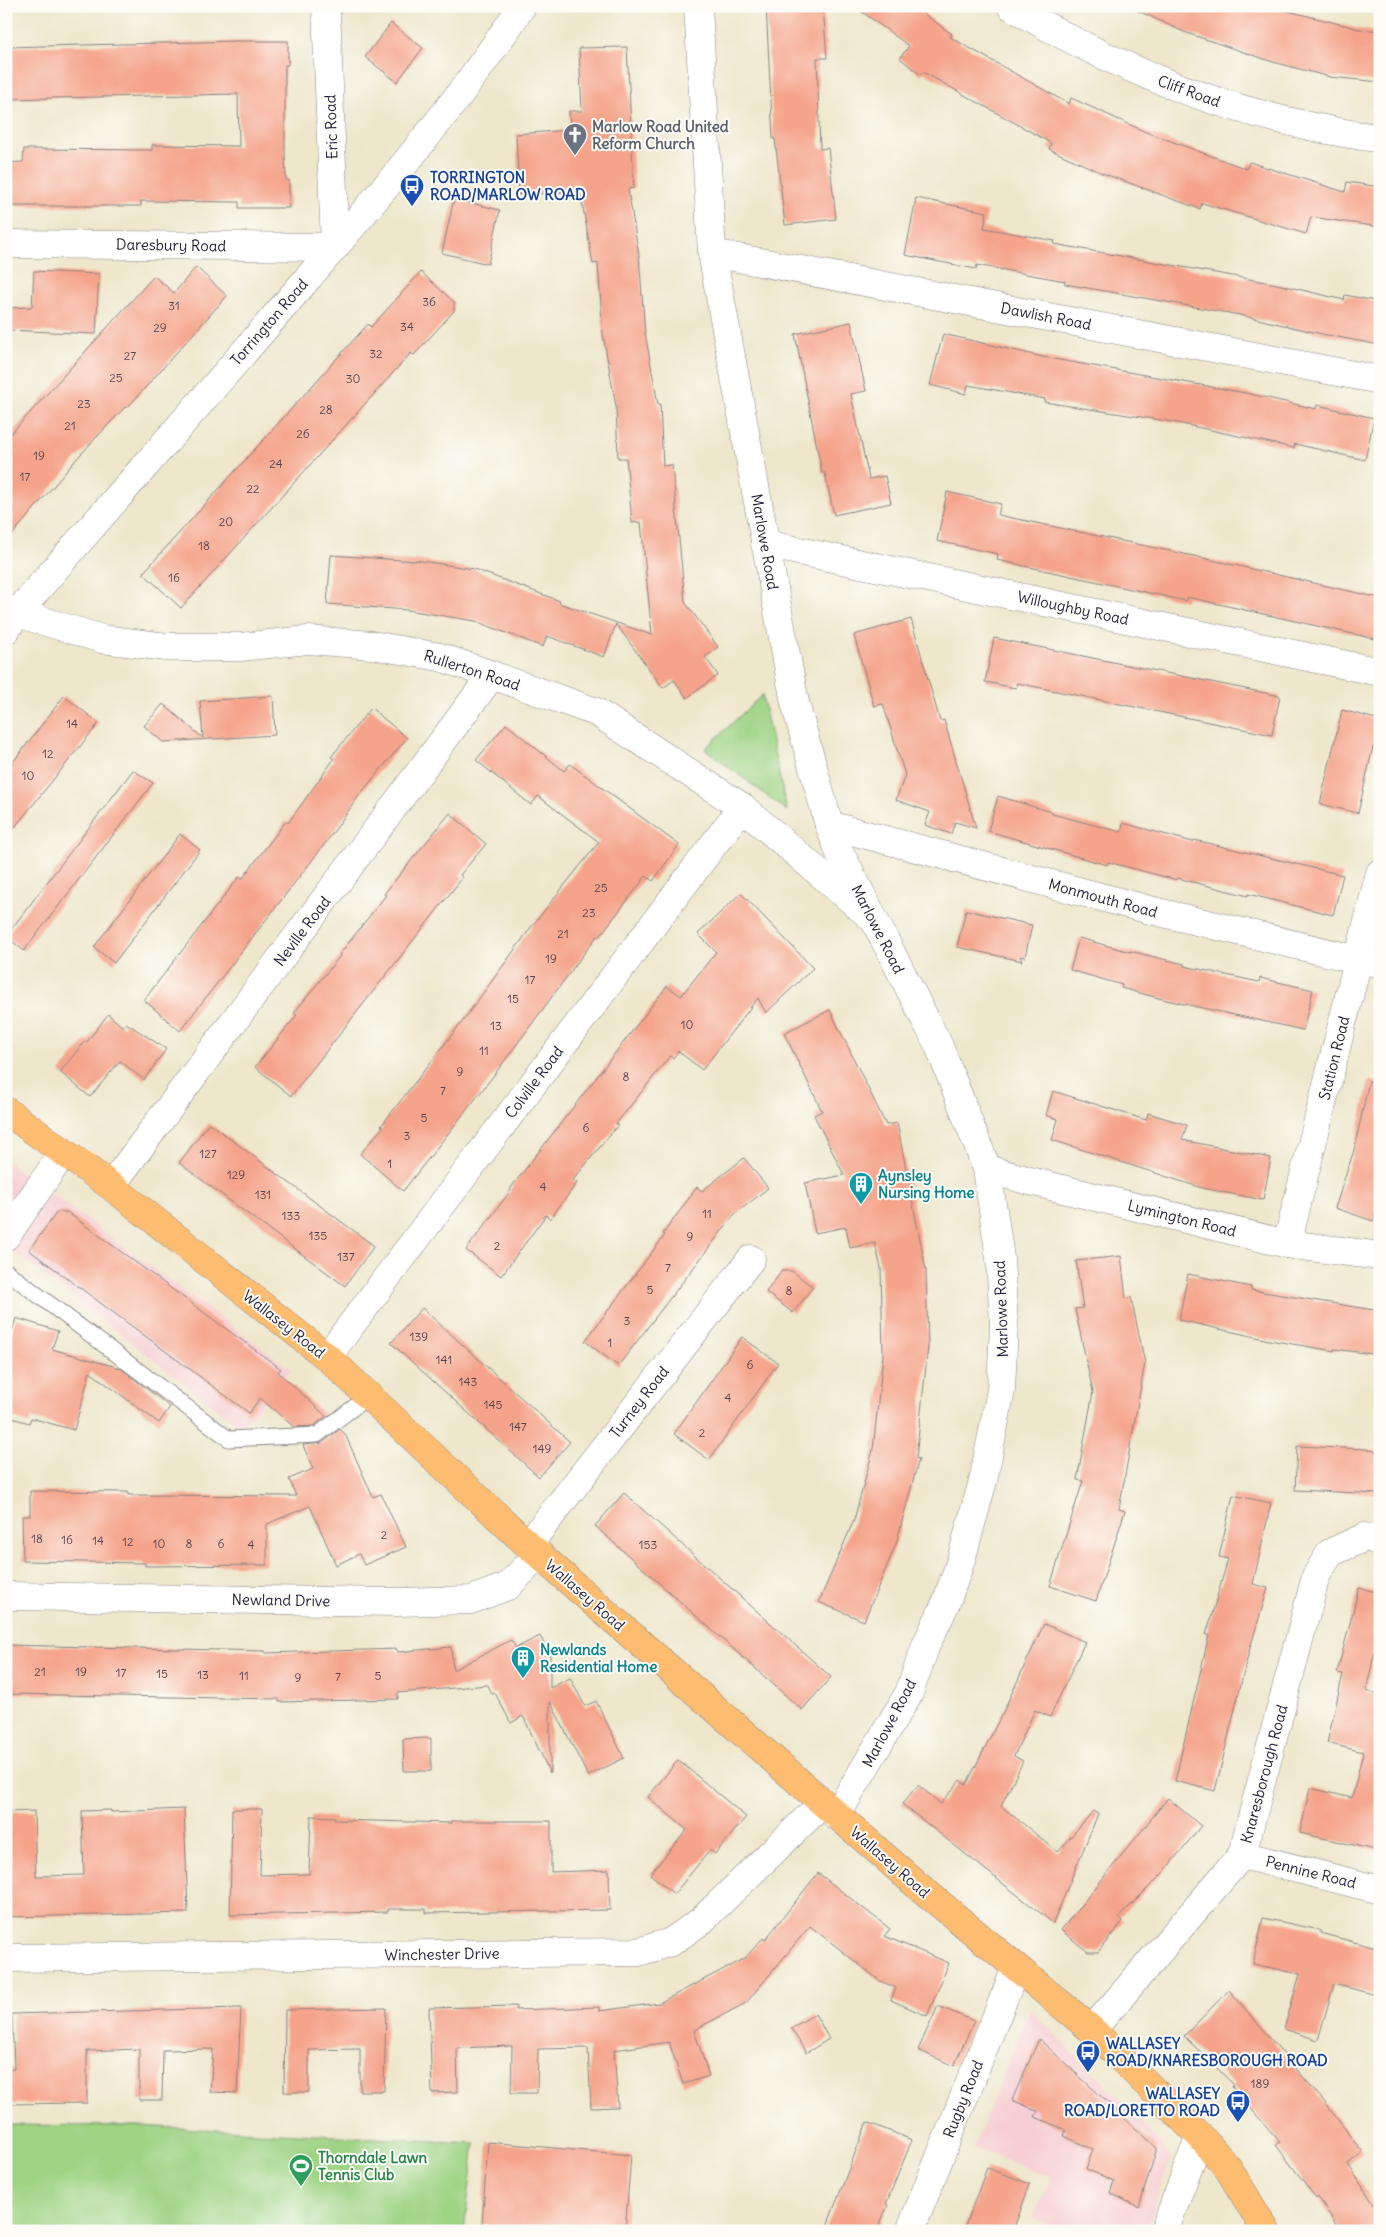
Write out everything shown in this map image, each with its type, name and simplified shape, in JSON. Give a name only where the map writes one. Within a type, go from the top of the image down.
[{"type":"main road","name":"Wallasey Road","points":[[6,1111],[111,1186],[327,1357],[533,1550],[829,1810],[1092,2030],[1200,2136],[1228,2168],[1266,2231]]},
{"type":"street","name":"Eric Road","points":[[326,6],[335,247]]},
{"type":"street","name":"Torrington Road","points":[[10,617],[385,190],[442,117],[522,6]]},
{"type":"street","name":"Marlowe Road","points":[[698,6],[712,253],[795,703],[829,825],[839,851],[871,917],[939,1046],[987,1168],[1000,1258],[1004,1324],[1001,1390],[984,1481],[958,1569],[946,1603],[926,1645],[909,1693],[829,1810]]},
{"type":"street","name":"Cliff Road","points":[[1011,6],[1100,56],[1183,90],[1270,118],[1360,137],[1380,138]]},
{"type":"street","name":"Daresbury Road","points":[[6,244],[335,247]]},
{"type":"street","name":"Dawlish Road","points":[[712,253],[1380,380]]},
{"type":"street","name":"Willoughby Road","points":[[765,544],[1380,672]]},
{"type":"street","name":"Rullerton Road","points":[[10,617],[102,639],[167,647],[240,647],[308,640],[372,645],[440,657],[492,675],[596,712],[742,807],[871,917]]},
{"type":"street","name":"Neville Road","points":[[111,1186],[492,675]]},
{"type":"street","name":"Colville Road","points":[[327,1357],[742,807]]},
{"type":"street","name":"Monmouth Road","points":[[829,825],[1150,910],[1369,961]]},
{"type":"street","name":"Station Road","points":[[1287,1244],[1369,961],[1380,873]]},
{"type":"street","points":[[6,1236],[63,1153]]},
{"type":"street","name":"Lymington Road","points":[[987,1168],[1026,1180],[1287,1244],[1380,1256]]},
{"type":"street","name":"Turney Road","points":[[533,1550],[751,1259]]},
{"type":"street","name":"Knaresborough Road","points":[[1092,2030],[1242,1855],[1316,1576],[1330,1553],[1365,1537],[1380,1542]]},
{"type":"street","name":"Newland Drive","points":[[6,1596],[397,1602],[471,1600],[508,1586],[533,1550]]},
{"type":"street","name":"Winchester Drive","points":[[6,1958],[638,1952],[670,1942],[701,1920],[829,1810]]},
{"type":"street","name":"Pennine Road","points":[[1242,1855],[1380,1890]]},
{"type":"street","name":"Rugby Road","points":[[910,2231],[1016,1968]]},
{"type":"street","points":[[1164,2231],[1200,2136]]},
{"type":"lane","points":[[6,1271],[229,1439],[317,1435],[369,1396]]},
{"type":"shaded area","points":[[6,1161],[291,1369],[241,1427],[6,1246]]},
{"type":"shaded area","points":[[1030,2010],[1131,2109],[1171,2158],[1146,2231],[1063,2231],[1033,2218],[1051,2177],[973,2148]]},
{"type":"green space","points":[[762,695],[787,811],[705,749]]},
{"type":"green space","name":"Thorndale Lawn Tennis Club","points":[[6,2125],[139,2126],[475,2143],[464,2231],[6,2231]]},
{"type":"building","points":[[766,6],[823,6],[827,58],[817,58],[820,149],[828,148],[836,219],[785,225],[775,139],[773,139]]},
{"type":"building","points":[[854,6],[913,6],[952,34],[950,37],[1069,104],[1071,98],[1146,132],[1247,169],[1249,162],[1345,192],[1347,182],[1380,187],[1380,227],[1311,217],[1306,234],[1202,203],[1200,209],[1102,173],[1049,149],[1051,143],[923,72],[921,75],[900,58],[909,46]]},
{"type":"building","points":[[1128,6],[1268,6],[1360,29],[1380,31],[1380,82],[1330,77],[1273,62],[1184,32]]},
{"type":"building","points":[[391,23],[423,48],[397,82],[365,57]]},
{"type":"building","points":[[288,41],[288,65],[285,65],[285,152],[286,180],[289,180],[289,208],[239,208],[239,202],[141,201],[141,206],[6,206],[6,163],[23,162],[24,149],[152,150],[152,145],[239,146],[238,94],[6,99],[6,47]]},
{"type":"building","points":[[627,47],[634,188],[628,189],[639,256],[645,333],[658,404],[660,404],[663,466],[672,465],[685,602],[718,647],[705,657],[718,675],[687,698],[674,680],[663,688],[616,624],[604,657],[547,636],[543,647],[475,621],[407,610],[327,604],[331,555],[415,560],[474,569],[560,601],[559,603],[652,635],[641,522],[632,523],[626,458],[618,458],[616,406],[603,335],[598,263],[593,264],[580,191],[519,195],[516,134],[570,130],[569,111],[582,111],[579,48]]},
{"type":"building","points":[[916,198],[987,212],[984,228],[1055,241],[1054,244],[1277,284],[1344,300],[1345,295],[1380,302],[1380,345],[1240,315],[1065,284],[1065,281],[977,265],[976,269],[905,255]]},
{"type":"building","points":[[454,199],[500,210],[488,264],[442,253]]},
{"type":"building","points":[[196,267],[227,296],[127,408],[125,407],[80,455],[6,542],[6,439],[154,276],[174,293]]},
{"type":"building","points":[[34,271],[99,274],[96,334],[6,330],[6,308],[32,307]]},
{"type":"building","points":[[421,272],[454,302],[454,311],[414,355],[411,353],[181,608],[143,573],[368,324],[371,327]]},
{"type":"building","points":[[851,322],[866,391],[851,394],[869,479],[885,476],[891,503],[834,515],[825,473],[822,473],[795,334]]},
{"type":"building","points":[[943,334],[1043,357],[1246,393],[1316,409],[1317,405],[1374,418],[1365,460],[1295,444],[1294,448],[1173,422],[1044,402],[1045,399],[968,385],[966,394],[930,385]]},
{"type":"building","points":[[947,492],[1001,504],[998,515],[1194,556],[1380,598],[1380,640],[1187,597],[1186,601],[997,560],[998,554],[937,541]]},
{"type":"building","points":[[911,619],[940,721],[944,720],[976,828],[955,822],[951,834],[925,825],[930,812],[896,800],[905,775],[883,704],[874,706],[854,635]]},
{"type":"building","points":[[994,638],[1280,696],[1272,735],[1017,683],[1016,688],[985,682]]},
{"type":"building","points":[[64,696],[99,723],[6,838],[6,771]]},
{"type":"building","points":[[273,696],[275,735],[163,742],[144,726],[163,704],[203,738],[200,701]]},
{"type":"building","points":[[371,708],[407,738],[361,793],[327,841],[180,1031],[144,1000],[239,877],[242,879],[286,821],[288,823],[334,759],[331,757]]},
{"type":"building","points":[[1342,710],[1380,720],[1380,748],[1373,747],[1358,813],[1320,804]]},
{"type":"building","points":[[506,724],[564,771],[570,764],[679,845],[653,881],[646,876],[599,937],[597,936],[494,1075],[403,1191],[360,1154],[383,1127],[381,1126],[465,1018],[532,926],[599,842],[538,796],[531,805],[476,760]]},
{"type":"building","points":[[133,770],[153,783],[24,951],[6,936]]},
{"type":"building","points":[[998,796],[1052,812],[1052,814],[1121,832],[1123,823],[1193,842],[1194,840],[1343,875],[1333,915],[1177,878],[1177,880],[1108,862],[1107,865],[988,831]]},
{"type":"building","points":[[450,813],[486,844],[460,875],[463,877],[291,1096],[255,1067],[297,1015],[294,1013],[340,956],[386,895],[384,894]]},
{"type":"building","points":[[180,834],[200,850],[114,963],[94,947]]},
{"type":"building","points":[[741,893],[813,968],[766,1013],[758,998],[702,1070],[678,1051],[673,1058],[670,1056],[616,1124],[618,1125],[573,1180],[577,1183],[550,1219],[546,1215],[501,1276],[466,1250],[510,1189],[667,986],[681,996],[716,952],[698,934]]},
{"type":"building","points":[[966,910],[1032,925],[1025,957],[1020,956],[1022,961],[957,947]]},
{"type":"building","points":[[1079,938],[1184,964],[1184,966],[1259,982],[1260,978],[1313,990],[1303,1030],[1166,1000],[1121,988],[1122,985],[1070,970]]},
{"type":"building","points":[[830,1010],[886,1125],[897,1123],[926,1270],[928,1347],[916,1458],[919,1459],[896,1544],[864,1621],[819,1602],[854,1520],[873,1450],[883,1355],[881,1268],[875,1243],[850,1248],[846,1227],[815,1233],[805,1183],[844,1175],[814,1115],[822,1111],[784,1033]]},
{"type":"building","points":[[108,1014],[123,1027],[126,1023],[166,1049],[144,1080],[120,1061],[90,1097],[60,1072],[85,1041],[87,1042]]},
{"type":"building","points":[[1369,1081],[1380,1082],[1380,1200],[1373,1221],[1335,1208],[1354,1150]]},
{"type":"building","points":[[1053,1091],[1146,1120],[1148,1113],[1187,1125],[1182,1140],[1271,1158],[1263,1200],[1202,1188],[1052,1140],[1058,1119],[1046,1115]]},
{"type":"building","points":[[209,1123],[374,1246],[345,1286],[179,1163]]},
{"type":"building","points":[[744,1158],[768,1188],[734,1215],[618,1366],[585,1341],[665,1235],[663,1234],[697,1187],[702,1191]]},
{"type":"building","points":[[57,1212],[67,1212],[281,1369],[278,1372],[326,1416],[314,1426],[294,1427],[260,1398],[249,1413],[29,1250]]},
{"type":"building","points":[[1121,1256],[1126,1299],[1131,1297],[1145,1363],[1119,1509],[1125,1511],[1096,1601],[1050,1586],[1083,1481],[1077,1480],[1093,1392],[1075,1309],[1083,1308],[1076,1261]]},
{"type":"building","points":[[782,1271],[792,1271],[813,1287],[793,1313],[766,1292]]},
{"type":"building","points":[[1188,1274],[1251,1287],[1251,1290],[1380,1311],[1380,1355],[1334,1349],[1334,1351],[1269,1340],[1179,1320]]},
{"type":"building","points":[[422,1308],[570,1442],[539,1477],[391,1343]]},
{"type":"building","points":[[16,1318],[58,1331],[52,1349],[120,1368],[170,1407],[159,1423],[90,1372],[74,1430],[31,1418],[29,1423],[6,1416],[6,1350]]},
{"type":"building","points":[[742,1337],[778,1363],[709,1460],[674,1434]]},
{"type":"building","points":[[340,1429],[345,1434],[373,1497],[381,1494],[406,1547],[364,1565],[359,1554],[336,1565],[310,1506],[267,1524],[267,1565],[145,1566],[145,1563],[23,1561],[22,1516],[30,1516],[30,1491],[128,1492],[128,1495],[296,1496],[289,1479],[313,1469],[303,1445],[322,1443]]},
{"type":"building","points":[[1297,1446],[1365,1449],[1380,1452],[1380,1494],[1295,1490]]},
{"type":"building","points":[[624,1493],[831,1677],[802,1710],[595,1526]]},
{"type":"building","points":[[1233,1495],[1271,1503],[1253,1584],[1268,1588],[1248,1655],[1215,1791],[1175,1781],[1209,1635],[1206,1635],[1228,1559],[1219,1557]]},
{"type":"building","points":[[1359,1588],[1380,1593],[1380,1629],[1366,1691],[1380,1694],[1380,1851],[1300,1833],[1310,1788],[1352,1798],[1363,1752],[1327,1743],[1343,1674],[1337,1673]]},
{"type":"building","points":[[1044,1624],[1085,1642],[1050,1717],[1035,1710],[1014,1756],[1023,1761],[1001,1806],[1058,1852],[1093,1811],[1098,1814],[1053,1923],[902,1804],[918,1785],[941,1804],[960,1780],[966,1785]]},
{"type":"building","points":[[540,1636],[550,1655],[550,1688],[570,1678],[585,1706],[596,1701],[624,1758],[588,1776],[550,1701],[550,1773],[523,1716],[511,1723],[495,1693],[492,1694],[488,1685],[398,1693],[398,1699],[279,1702],[279,1699],[6,1694],[6,1645],[265,1651],[265,1653],[397,1649],[397,1652],[451,1647],[453,1670],[511,1640],[516,1648]]},
{"type":"building","points":[[431,1738],[431,1771],[404,1771],[403,1739]]},
{"type":"building","points":[[678,1760],[746,1817],[715,1854],[710,1850],[674,1894],[650,1874],[687,1830],[648,1797]]},
{"type":"building","points":[[1168,1798],[1201,1826],[1162,1874],[1119,1917],[1123,1921],[1098,1952],[1088,1952],[1061,1930]]},
{"type":"building","points":[[184,1809],[188,1913],[6,1917],[6,1877],[10,1877],[8,1812],[34,1811],[36,1876],[84,1875],[82,1811],[111,1810],[111,1812]]},
{"type":"building","points":[[232,1809],[262,1809],[260,1875],[309,1874],[311,1816],[335,1817],[335,1820],[451,1823],[451,1821],[551,1821],[551,1872],[609,1870],[610,1910],[426,1913],[426,1909],[388,1909],[388,1912],[230,1915]]},
{"type":"building","points":[[818,1873],[890,1929],[884,1936],[949,1963],[927,2016],[891,2000],[896,1988],[880,1981],[810,1926],[746,2003],[694,2030],[709,2076],[683,2084],[669,2042],[614,2050],[618,2107],[591,2108],[588,2048],[538,2049],[537,2093],[511,2093],[512,2046],[457,2048],[458,2092],[432,2093],[429,2008],[516,2006],[516,2010],[599,2007],[599,2011],[659,2003],[745,1958],[763,1938],[765,1940]]},
{"type":"building","points":[[1263,1918],[1320,1930],[1320,1933],[1380,1949],[1380,1996],[1334,1984],[1318,2040],[1284,2029],[1300,1974],[1253,1964]]},
{"type":"building","points":[[1229,1990],[1322,2099],[1363,2152],[1348,2164],[1380,2214],[1380,2231],[1340,2231],[1318,2196],[1316,2198],[1276,2145],[1280,2142],[1232,2087],[1234,2085],[1184,2036]]},
{"type":"building","points":[[938,2006],[974,2021],[954,2066],[918,2050]]},
{"type":"building","points":[[241,2008],[237,2093],[210,2092],[213,2049],[163,2050],[162,2100],[139,2100],[139,2049],[87,2051],[87,2103],[6,2104],[6,2069],[14,2069],[12,2014]]},
{"type":"building","points":[[386,2008],[384,2091],[360,2091],[360,2049],[309,2050],[309,2092],[284,2092],[285,2010]]},
{"type":"building","points":[[815,2014],[829,2039],[806,2053],[791,2028]]},
{"type":"building","points":[[1039,2039],[1157,2148],[1139,2207],[1110,2193],[1114,2181],[1086,2169],[1093,2149],[1064,2136],[1066,2130],[1035,2117],[1038,2111],[1012,2100]]},
{"type":"building","points":[[867,2122],[912,2140],[886,2204],[888,2205],[877,2231],[825,2231]]},
{"type":"building","points":[[488,2142],[631,2155],[625,2231],[488,2231],[489,2225],[482,2224]]},
{"type":"building","points":[[987,2168],[1030,2184],[1013,2231],[963,2231]]},
{"type":"place","name":"Marlow Road United Reform Church","points":[[575,156]]},
{"type":"place","name":"TORRINGTON ROAD/MARLOW ROAD","points":[[412,207]]},
{"type":"place","name":"Aynsley Nursing Home","points":[[861,1205]]},
{"type":"place","name":"Newlands Residential Home","points":[[523,1679]]},
{"type":"place","name":"WALLASEY ROAD/KNARESBOROUGH ROAD","points":[[1088,2073]]},
{"type":"place","name":"WALLASEY ROAD/LORETTO ROAD","points":[[1238,2123]]},
{"type":"place","name":"Thorndale Lawn Tennis Club","points":[[301,2187]]}]
